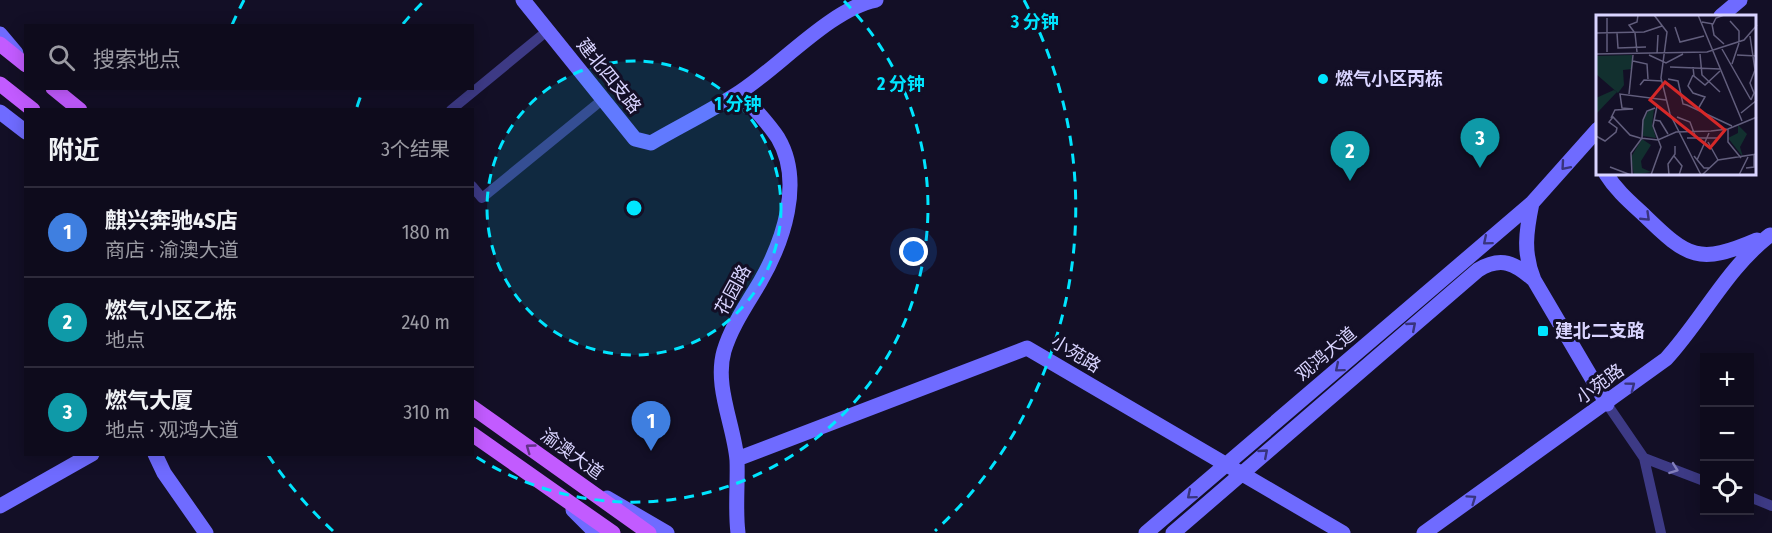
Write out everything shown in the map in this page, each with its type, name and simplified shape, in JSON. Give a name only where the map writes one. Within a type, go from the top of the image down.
[{"type":"main road","points":[[0,44],[24,63]]},
{"type":"main road","points":[[0,84],[30,108]]},
{"type":"main road","points":[[55,90],[78,108]]},
{"type":"main road","name":"渝澳大道","points":[[474,407],[649,533]]},
{"type":"main road","points":[[476,437],[613,533]]},
{"type":"street","name":"建北四支路","points":[[523,0],[634,139],[651,143],[740,92],[837,18],[864,2],[876,0]]},
{"type":"street","points":[[1722,15],[1740,0]]},
{"type":"street","points":[[453,108],[547,31]]},
{"type":"street","points":[[0,34],[24,63]]},
{"type":"street","name":"花园路","points":[[734,529],[737,459],[722,380],[724,353],[735,327],[771,263],[783,228],[789,196],[788,166],[778,139],[740,92]]},
{"type":"street","points":[[474,188],[482,198],[602,100]]},
{"type":"street","points":[[0,112],[24,130]]},
{"type":"street","points":[[1596,131],[1532,203],[1525,250],[1534,280],[1607,404],[1644,458],[1661,533]]},
{"type":"street","name":"小苑路","points":[[1608,176],[1618,190],[1667,238],[1686,251],[1704,255],[1721,255],[1771,235]]},
{"type":"street","name":"观鸿大道","points":[[1146,533],[1532,203]]},
{"type":"street","name":"小苑路","points":[[1424,533],[1607,404],[1666,359],[1690,332],[1746,256],[1771,235]]},
{"type":"street","name":"观鸿大道","points":[[1173,533],[1478,270],[1489,263],[1510,262],[1534,280]]},
{"type":"street","name":"小苑路","points":[[737,459],[1027,348],[1343,533]]},
{"type":"street","points":[[0,506],[89,456]]},
{"type":"street","points":[[156,456],[164,473],[206,533]]},
{"type":"street","points":[[1644,458],[1700,479]]},
{"type":"street","points":[[578,482],[631,510],[667,533]]},
{"type":"street","points":[[1754,499],[1772,506]]},
{"type":"street","points":[[563,500],[596,533]]},
{"type":"place","name":"燃气小区丙栋","points":[[1323,79]]},
{"type":"place","name":"燃气大厦","points":[[1480,168]]},
{"type":"place","name":"燃气小区乙栋","points":[[1350,181]]},
{"type":"place","name":"建北二支路","points":[[1543,331]]},
{"type":"place","name":"麒兴奔驰4S店","points":[[651,451]]}]
